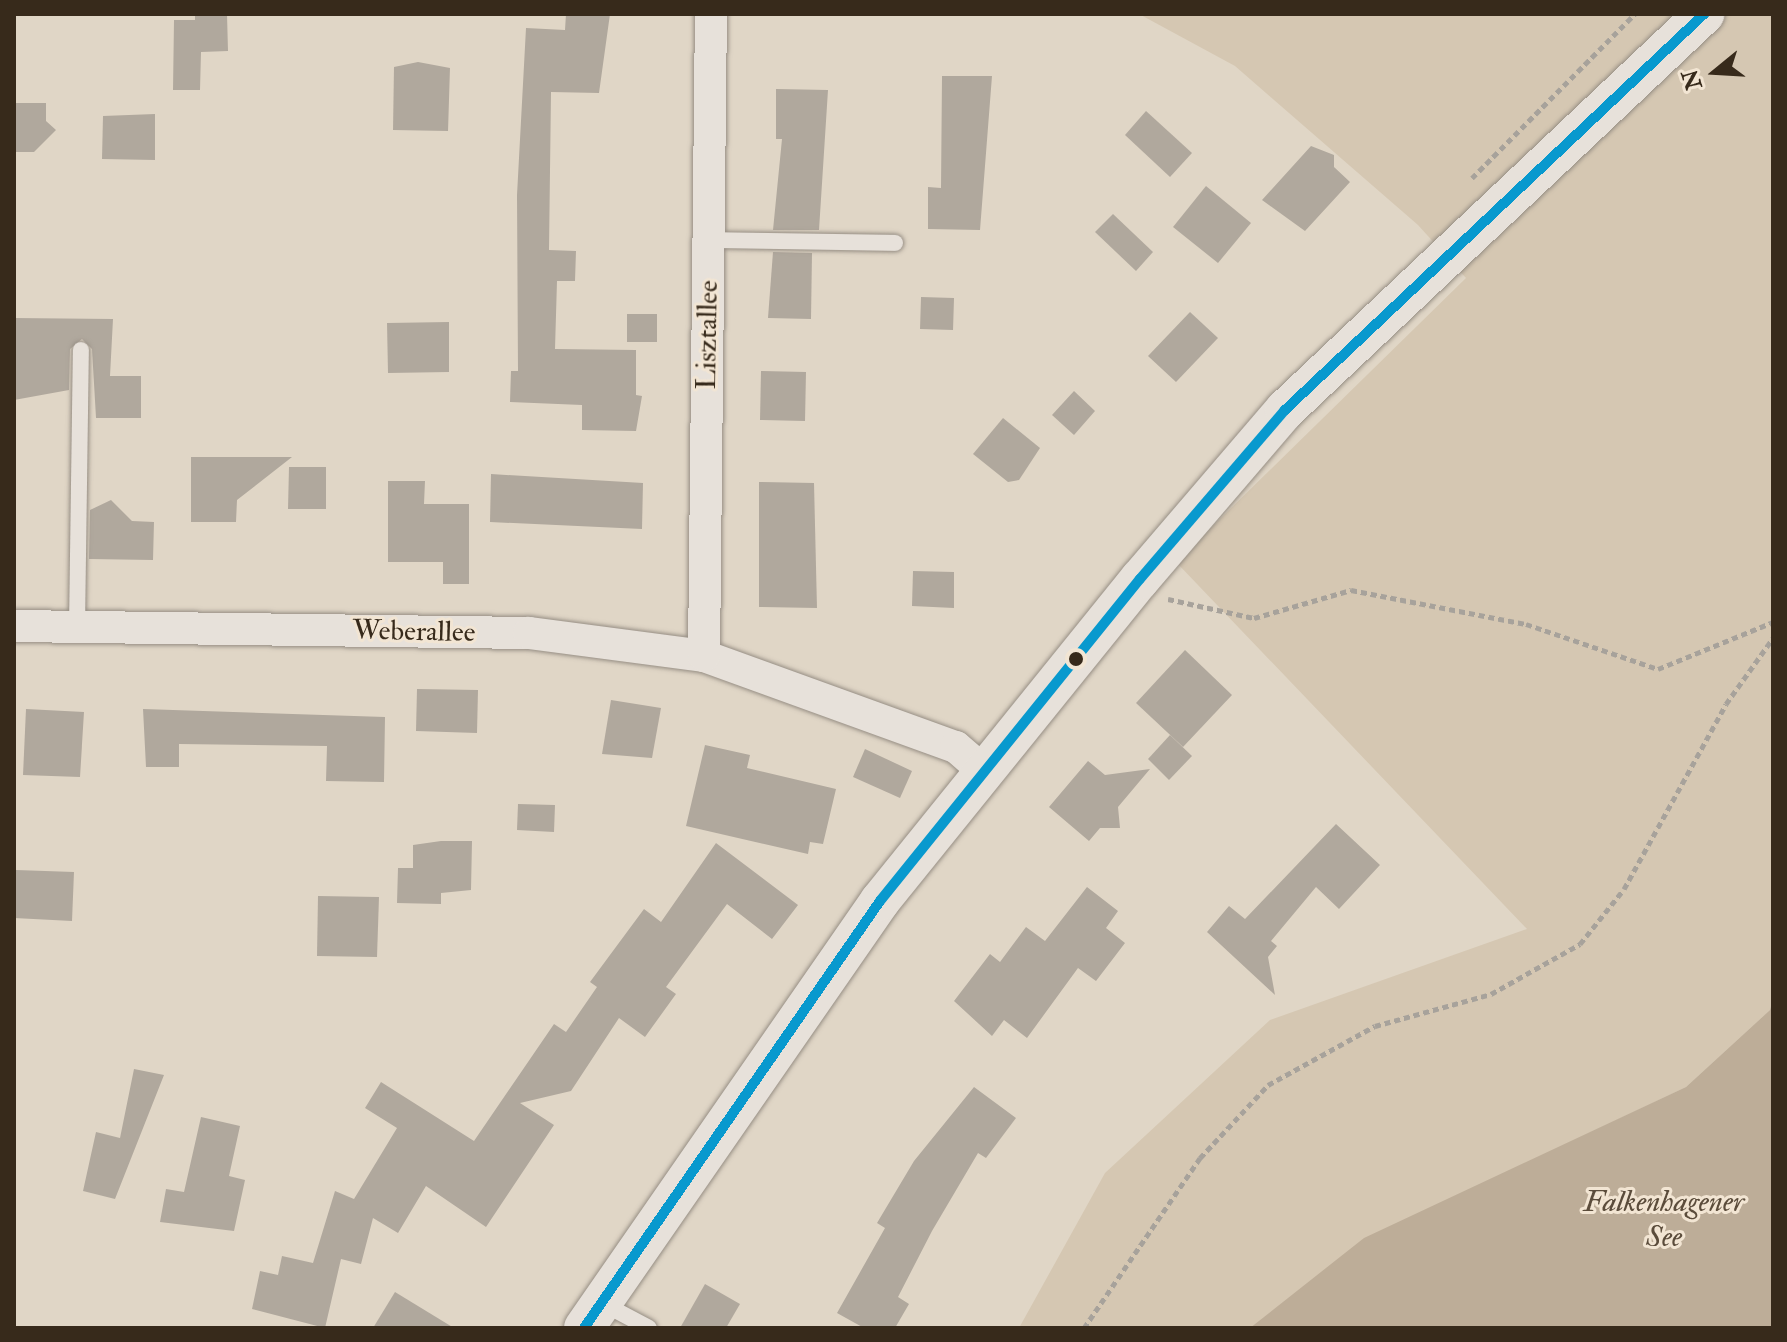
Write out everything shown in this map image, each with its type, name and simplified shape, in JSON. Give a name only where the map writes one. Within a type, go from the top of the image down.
[{"type":"street","name":"Lisztallee","points":[[704,656],[711,14]]},
{"type":"street","points":[[592,1315],[981,769],[1285,410],[1704,14]]},
{"type":"street","name":"Weberallee","points":[[14,626],[529,633],[704,656],[956,747],[981,769]]},
{"type":"lane","points":[[709,240],[895,243]]},
{"type":"lane","points":[[77,627],[81,350]]},
{"type":"lane","points":[[592,1315],[649,1328]]},
{"type":"path","points":[[1156,596],[1254,618],[1351,590],[1526,624],[1658,669],[1773,622]]},
{"type":"path","points":[[1084,1328],[1200,1158],[1268,1085],[1375,1026],[1491,994],[1580,944],[1624,889],[1726,704],[1773,638]]},
{"type":"shaded area","points":[[1139,14],[1773,14],[1773,998],[1770,1010],[1686,1087],[1543,1155],[1250,1328],[1019,1328],[1105,1173],[1270,1020],[1527,929],[1176,562],[1466,278],[1418,225],[1235,66]]},
{"type":"water","name":"Falkenhagener See","points":[[1773,998],[1773,1328],[1250,1328],[1364,1238],[1686,1087],[1770,1010]]},
{"type":"building","points":[[195,14],[227,14],[228,51],[201,52],[200,90],[173,90],[174,20],[195,20]]},
{"type":"building","points":[[566,14],[610,14],[599,93],[551,92],[549,250],[576,251],[575,281],[557,281],[555,349],[636,350],[636,395],[642,396],[636,431],[582,430],[582,405],[510,402],[511,371],[518,371],[517,195],[526,28],[565,30]]},
{"type":"building","points":[[418,62],[450,68],[448,131],[393,130],[394,67]]},
{"type":"building","points":[[942,76],[992,76],[980,230],[928,229],[928,187],[941,188]]},
{"type":"building","points":[[776,89],[828,90],[819,230],[773,230],[782,139],[776,139]]},
{"type":"building","points":[[14,103],[46,103],[46,121],[56,130],[34,152],[14,152]]},
{"type":"building","points":[[1146,111],[1192,153],[1170,177],[1125,135]]},
{"type":"building","points":[[155,114],[155,160],[102,159],[103,116]]},
{"type":"building","points":[[1311,146],[1334,155],[1334,167],[1350,182],[1305,231],[1262,200]]},
{"type":"building","points":[[1206,186],[1251,223],[1218,263],[1173,227]]},
{"type":"building","points":[[1113,214],[1153,252],[1136,271],[1095,232]]},
{"type":"building","points":[[773,252],[812,253],[811,319],[768,318]]},
{"type":"building","points":[[921,297],[954,298],[953,330],[920,329]]},
{"type":"building","points":[[1190,312],[1218,338],[1176,382],[1148,356]]},
{"type":"building","points":[[627,314],[657,314],[657,342],[627,342]]},
{"type":"building","points":[[14,318],[113,319],[110,376],[141,376],[141,418],[96,418],[92,349],[82,339],[70,349],[69,390],[14,400]]},
{"type":"building","points":[[449,322],[449,372],[388,373],[387,323]]},
{"type":"building","points":[[761,371],[806,372],[805,421],[760,420]]},
{"type":"building","points":[[1074,391],[1095,411],[1074,435],[1052,415]]},
{"type":"building","points":[[1003,418],[1040,448],[1019,480],[1008,482],[973,454]]},
{"type":"building","points":[[191,457],[292,457],[237,500],[236,522],[191,522]]},
{"type":"building","points":[[289,467],[326,467],[326,509],[288,509]]},
{"type":"building","points":[[491,474],[643,483],[642,529],[490,522]]},
{"type":"building","points":[[388,481],[425,481],[424,504],[469,504],[469,584],[443,584],[443,562],[388,562]]},
{"type":"building","points":[[759,482],[814,483],[817,608],[759,607]]},
{"type":"building","points":[[111,500],[132,521],[154,522],[153,560],[89,559],[90,510]]},
{"type":"building","points":[[913,571],[954,572],[954,608],[912,606]]},
{"type":"building","points":[[1185,650],[1232,695],[1183,747],[1136,703]]},
{"type":"building","points":[[417,689],[478,690],[477,733],[416,731]]},
{"type":"building","points":[[611,700],[661,708],[652,758],[602,754]]},
{"type":"building","points":[[26,709],[84,712],[80,777],[23,775]]},
{"type":"building","points":[[143,709],[385,717],[384,782],[326,781],[327,746],[179,744],[179,767],[146,767]]},
{"type":"building","points":[[1170,735],[1192,756],[1169,780],[1148,759]]},
{"type":"building","points":[[705,745],[750,755],[747,768],[836,789],[823,844],[810,842],[808,854],[686,826]]},
{"type":"building","points":[[865,749],[912,771],[900,798],[853,777]]},
{"type":"building","points":[[1088,761],[1105,775],[1150,769],[1118,807],[1120,828],[1100,828],[1089,841],[1049,807]]},
{"type":"building","points":[[518,804],[555,805],[554,832],[517,830]]},
{"type":"building","points":[[1336,824],[1380,865],[1339,909],[1316,887],[1271,941],[1277,946],[1268,957],[1275,995],[1207,932],[1229,906],[1245,919]]},
{"type":"building","points":[[472,841],[471,890],[441,893],[441,904],[397,903],[398,868],[413,868],[413,845]]},
{"type":"building","points":[[716,843],[798,905],[772,939],[727,904],[666,987],[676,994],[645,1037],[619,1018],[571,1091],[520,1103],[554,1125],[486,1227],[426,1186],[398,1233],[373,1218],[361,1264],[341,1259],[325,1328],[252,1309],[260,1271],[278,1275],[282,1256],[313,1263],[335,1191],[354,1199],[397,1128],[365,1108],[381,1082],[474,1141],[554,1024],[566,1032],[597,987],[590,982],[644,909],[661,922]]},
{"type":"building","points":[[16,870],[74,872],[72,921],[14,918]]},
{"type":"building","points":[[1087,887],[1118,911],[1106,928],[1125,943],[1096,981],[1078,968],[1027,1038],[1004,1020],[992,1036],[954,1001],[990,954],[1000,962],[1026,927],[1045,941]]},
{"type":"building","points":[[318,896],[379,897],[377,957],[317,956]]},
{"type":"building","points":[[134,1069],[164,1075],[115,1199],[83,1191],[96,1132],[120,1138]]},
{"type":"building","points":[[974,1087],[1016,1118],[986,1158],[978,1153],[932,1231],[898,1297],[909,1304],[895,1328],[864,1328],[837,1313],[885,1228],[877,1223],[914,1161]]},
{"type":"building","points":[[201,1117],[240,1126],[229,1176],[245,1180],[234,1231],[160,1222],[166,1189],[184,1192]]},
{"type":"building","points":[[705,1284],[740,1304],[726,1328],[680,1328]]},
{"type":"building","points":[[395,1292],[454,1328],[373,1328]]},
{"type":"transit line","points":[[584,1328],[880,901],[1140,579],[1285,410],[1704,14]]}]
